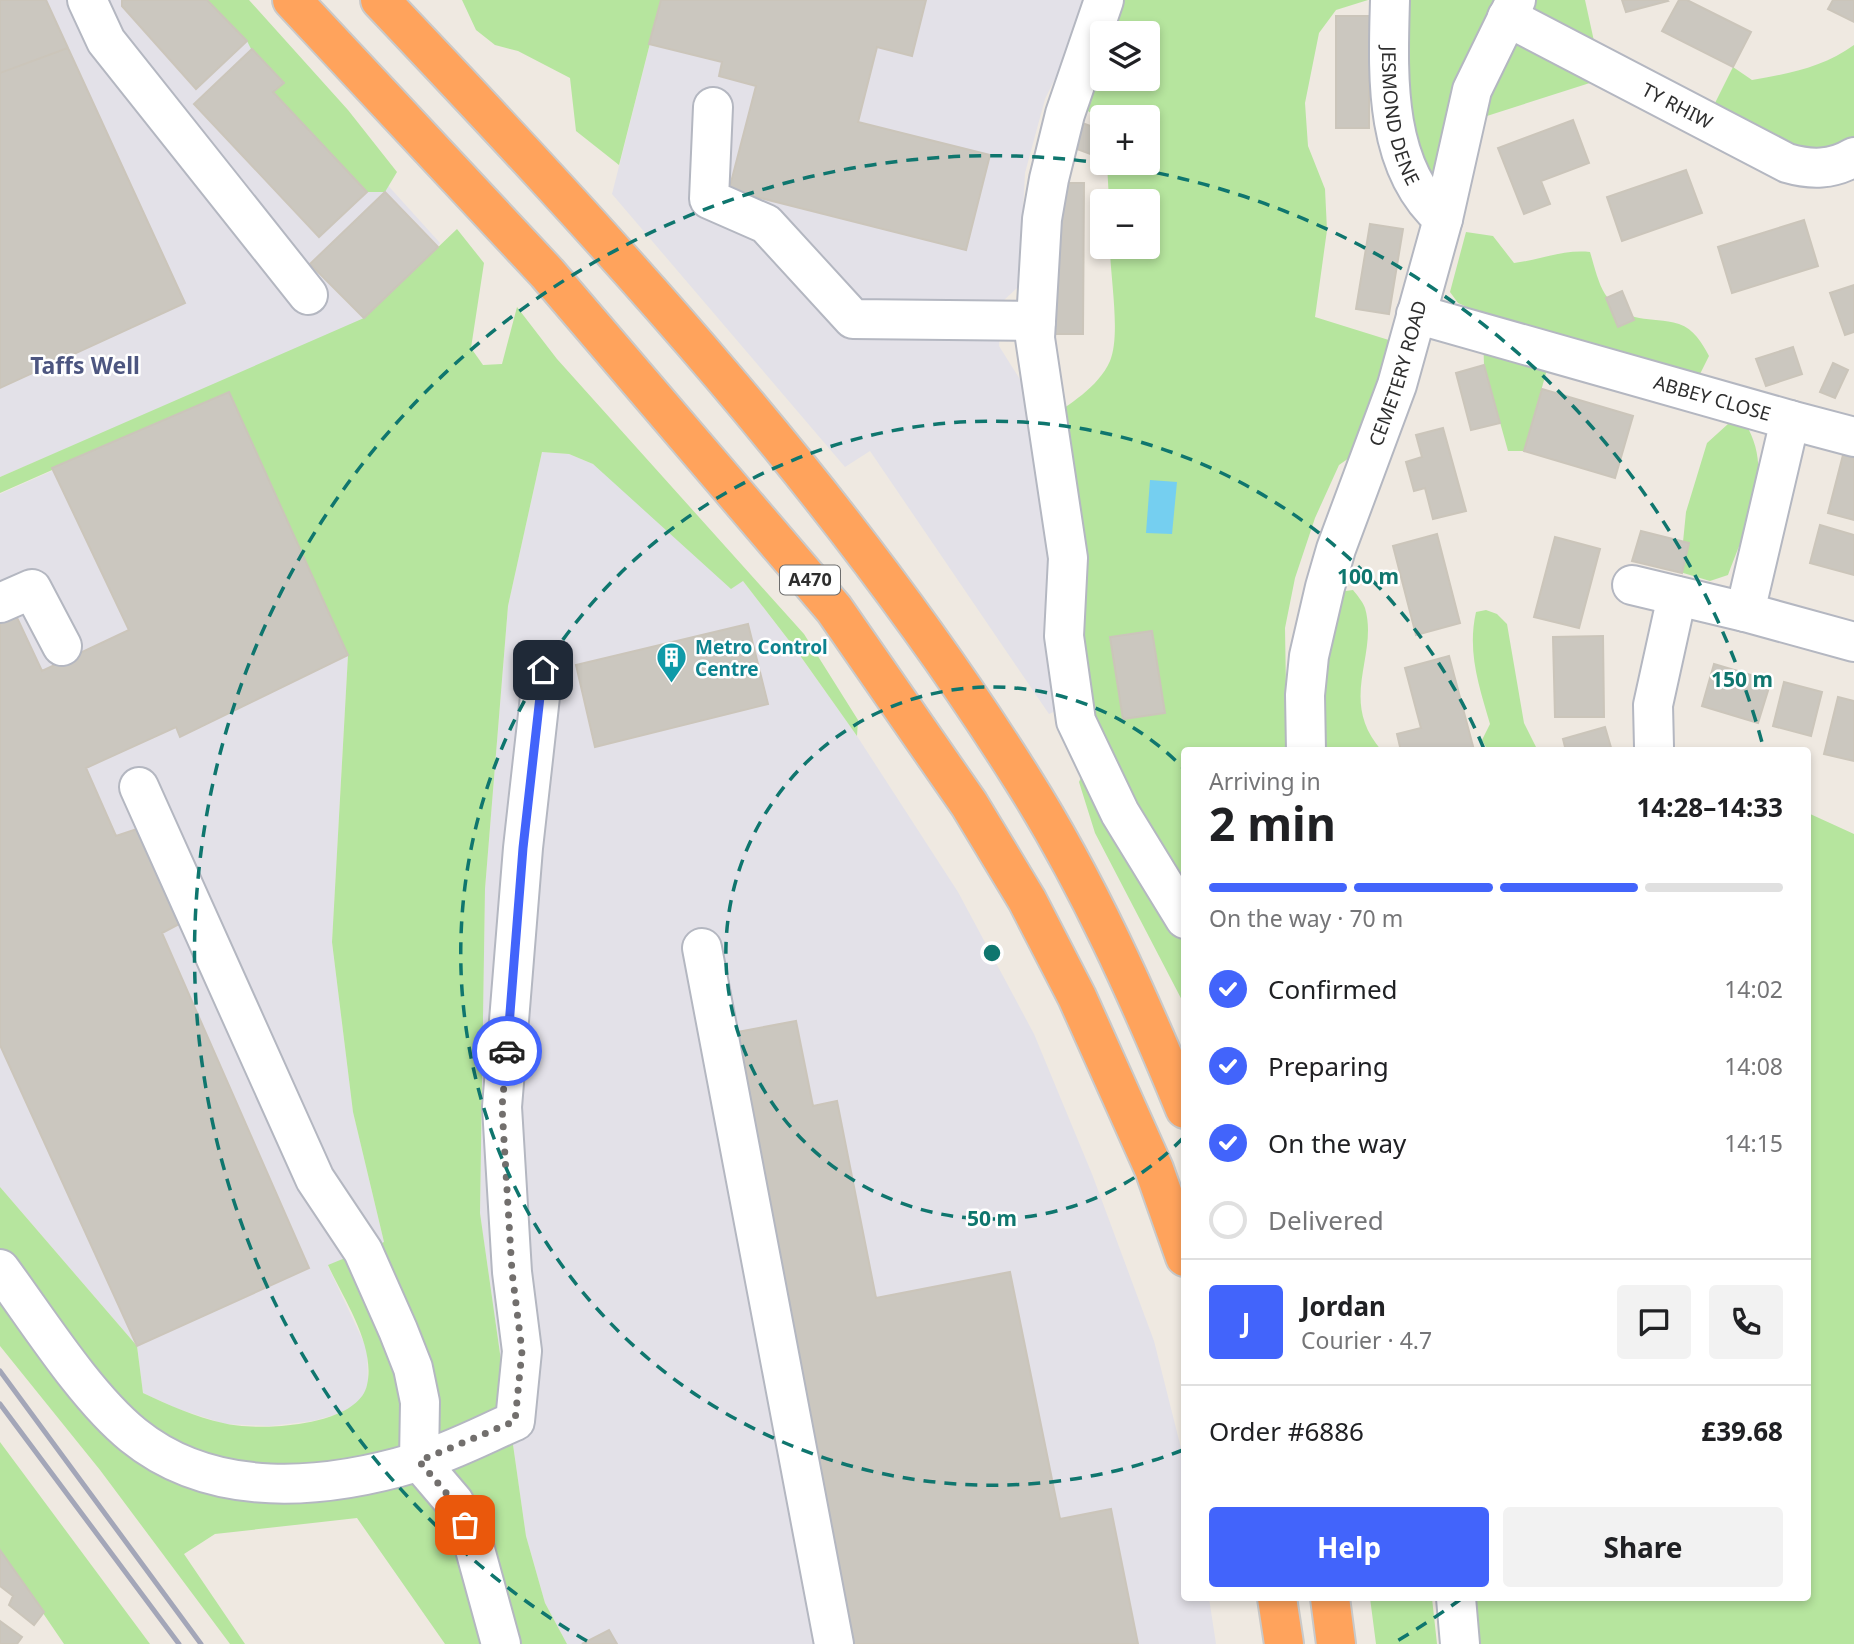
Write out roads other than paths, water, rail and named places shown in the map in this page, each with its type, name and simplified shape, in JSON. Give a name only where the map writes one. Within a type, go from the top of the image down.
[{"type":"highway","name":"A470","points":[[292,0],[547,273],[834,609],[969,804],[1027,900],[1077,997],[1154,1169],[1181,1246]]},
{"type":"highway","name":"A470","points":[[380,0],[567,199],[800,466],[946,662],[1025,782],[1092,902],[1153,1032],[1181,1100]]},
{"type":"highway","points":[[1330,1601],[1336,1644]]},
{"type":"street","points":[[87,0],[106,41],[308,295]]},
{"type":"street","points":[[1104,0],[1065,114],[1042,219],[1035,321],[1040,384],[1062,506],[1068,558],[1064,636],[1076,721],[1120,813],[1181,912]]},
{"type":"street","name":"JESMOND DENE","points":[[1390,0],[1389,55],[1393,111],[1400,145],[1412,180],[1425,203],[1443,219]]},
{"type":"street","name":"CEMETERY ROAD","points":[[1306,747],[1305,695],[1309,656],[1322,598],[1336,549],[1397,384],[1443,219],[1472,90],[1511,9]]},
{"type":"street","name":"TY RHIW","points":[[1511,9],[1787,163],[1817,169],[1837,165],[1854,157]]},
{"type":"street","points":[[712,107],[709,199],[766,224],[853,319],[1035,321]]},
{"type":"street","name":"ABBEY CLOSE","points":[[1416,313],[1790,420],[1745,612]]},
{"type":"street","points":[[1790,420],[1854,437]]},
{"type":"street","points":[[1632,585],[1854,642]]},
{"type":"street","points":[[0,603],[32,589],[62,646]]},
{"type":"street","points":[[1654,747],[1654,705],[1677,597]]},
{"type":"street","points":[[0,1269],[102,1403],[133,1435],[175,1461],[208,1475],[251,1483],[291,1485],[341,1479],[419,1461],[515,1421],[522,1351],[512,1272],[502,1107],[523,848],[543,670]]},
{"type":"street","points":[[139,787],[315,1179],[363,1251],[413,1368],[420,1402],[419,1461],[454,1502],[473,1542],[501,1644]]},
{"type":"street","points":[[702,948],[834,1644]]},
{"type":"street","points":[[1456,1601],[1460,1644]]},
{"type":"water","points":[[1150,480],[1177,482],[1172,534],[1146,533]]},
{"type":"railway","points":[[0,1371],[201,1644]]},
{"type":"railway","points":[[0,1404],[179,1644]]},
{"type":"place","name":"Metro Control Centre","points":[[672,685]]},
{"type":"district","name":"Taffs Well","points":[[85,366]]}]
